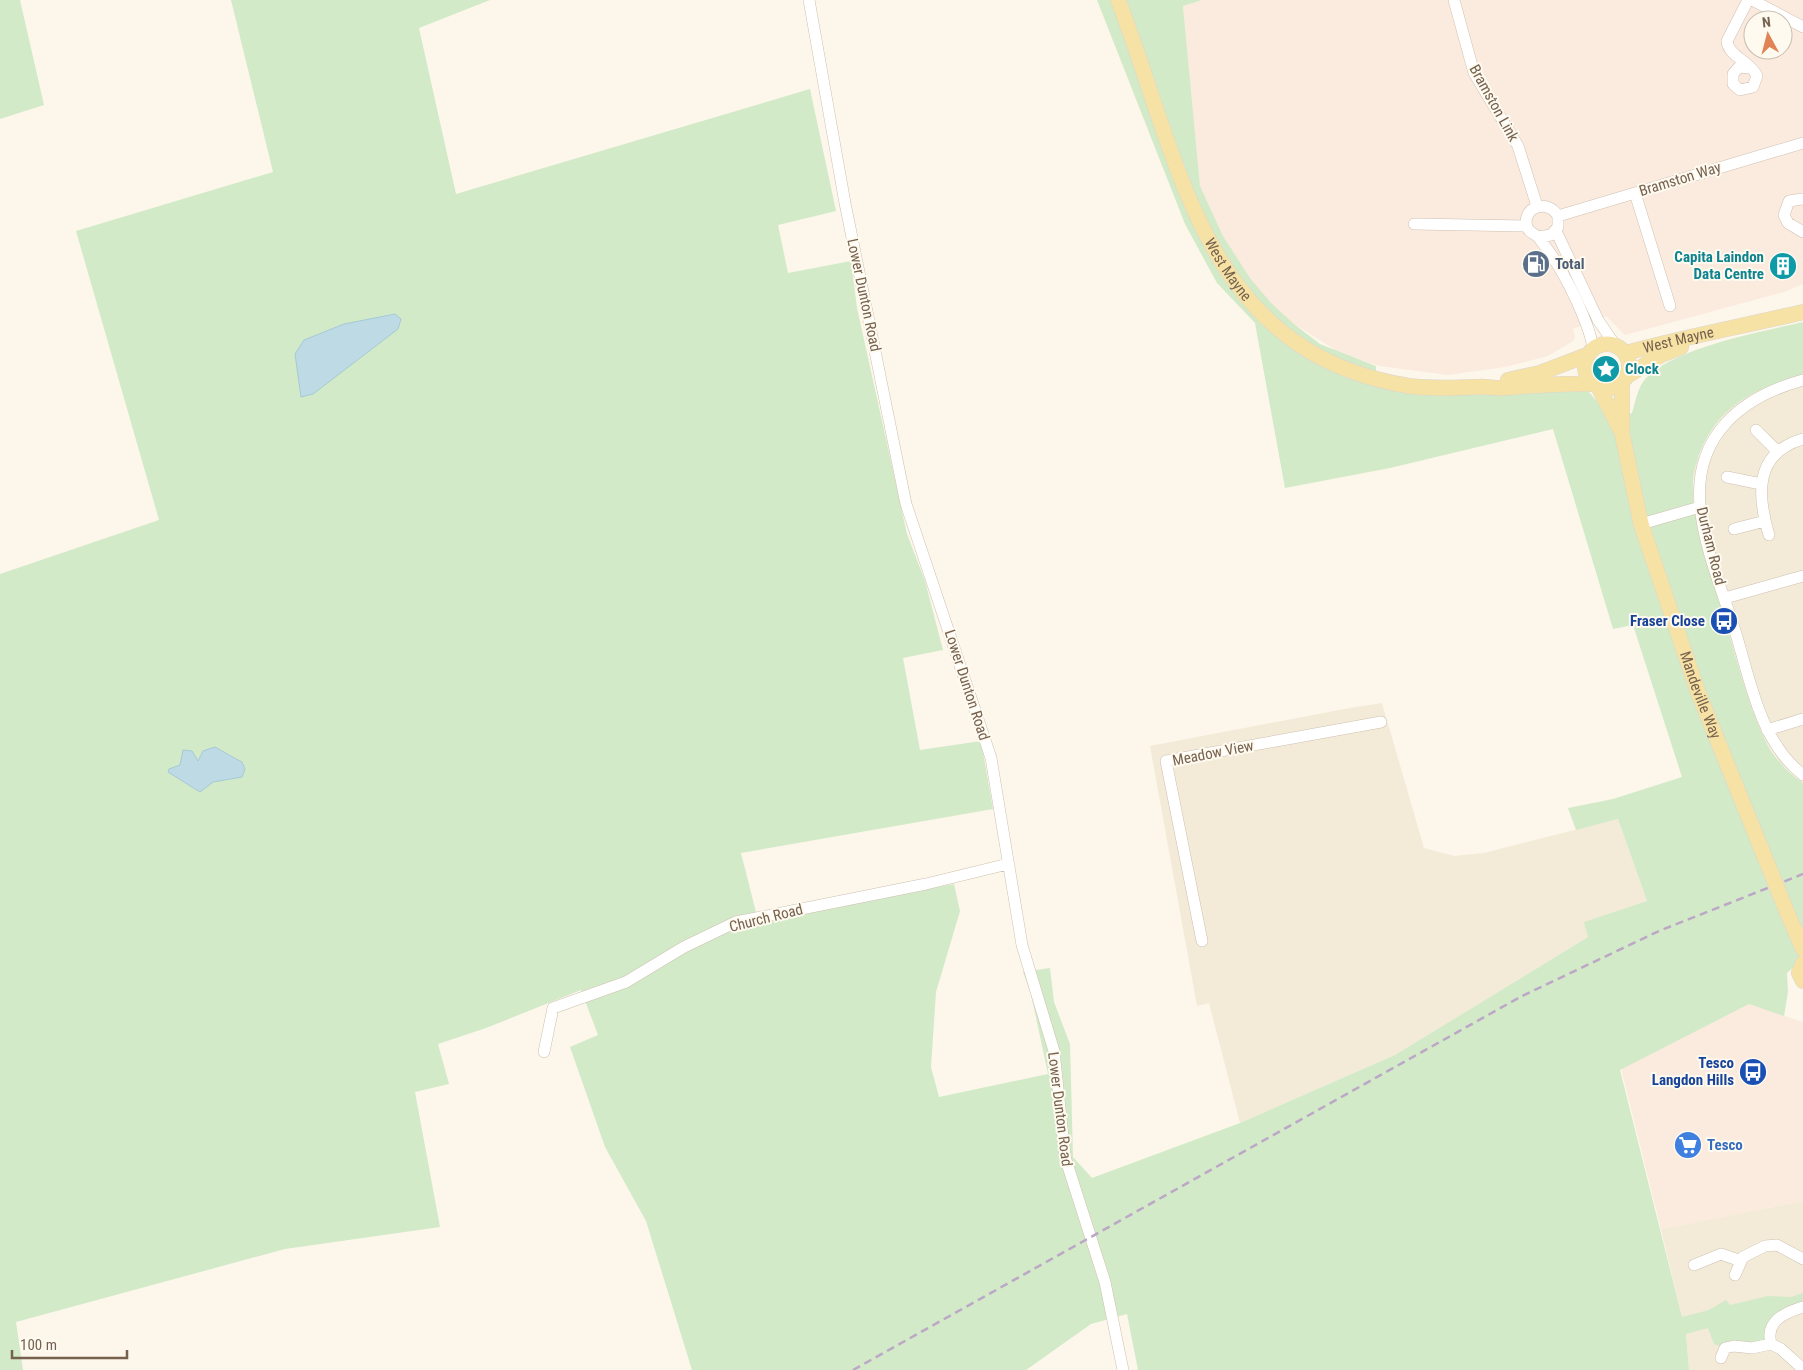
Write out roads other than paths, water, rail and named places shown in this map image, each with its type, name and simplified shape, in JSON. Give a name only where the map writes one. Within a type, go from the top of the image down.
[{"type":"main road","name":"West Mayne","points":[[1118,0],[1194,212],[1222,265],[1261,312],[1292,339],[1315,354],[1362,374],[1410,386],[1440,388],[1480,386],[1540,373],[1590,352]]},
{"type":"main road","name":"West Mayne","points":[[1625,379],[1660,355],[1730,330],[1803,312]]},
{"type":"main road","name":"West Mayne","points":[[1620,349],[1698,334],[1730,330]]},
{"type":"main road","points":[[1600,344],[1620,349],[1629,364],[1625,379],[1611,388],[1596,385],[1586,374],[1585,368],[1590,352],[1600,344]]},
{"type":"main road","name":"Mandeville Way","points":[[1625,379],[1622,433],[1641,524],[1698,692],[1803,949]]},
{"type":"main road","name":"West Mayne","points":[[1480,386],[1496,388],[1562,383],[1596,385]]},
{"type":"main road","name":"Mandeville Way","points":[[1596,385],[1622,433]]},
{"type":"main road","points":[[1803,963],[1799,973],[1803,980]]},
{"type":"street","name":"Lower Dunton Road","points":[[809,0],[845,203],[906,504],[991,758],[1026,963],[1054,1051],[1065,1157],[1070,1178],[1103,1275],[1123,1370]]},
{"type":"street","name":"Bramston Link","points":[[1454,0],[1474,73],[1518,146],[1536,206]]},
{"type":"street","points":[[1728,45],[1755,71],[1757,79],[1749,90],[1740,90],[1732,79],[1728,45],[1731,32],[1748,0]]},
{"type":"street","points":[[1752,0],[1803,27]]},
{"type":"street","points":[[1732,79],[1735,70],[1739,67],[1750,68]]},
{"type":"street","name":"Bramston Way","points":[[1558,216],[1803,143]]},
{"type":"street","points":[[1635,193],[1670,306]]},
{"type":"street","points":[[1803,199],[1790,201],[1784,215],[1788,223],[1803,232]]},
{"type":"street","points":[[1536,206],[1548,206],[1558,216],[1559,222],[1556,231],[1548,237],[1538,237],[1532,234],[1527,226],[1527,216],[1536,206]]},
{"type":"street","points":[[1414,224],[1527,226]]},
{"type":"street","points":[[1556,231],[1598,320],[1620,349]]},
{"type":"street","points":[[1538,237],[1560,272],[1589,329],[1590,352]]},
{"type":"street","name":"Durham Road","points":[[1803,380],[1759,396],[1736,413],[1721,429],[1710,447],[1703,467],[1700,507],[1725,598],[1767,730],[1785,759],[1803,775]]},
{"type":"street","points":[[1756,430],[1778,452]]},
{"type":"street","points":[[1769,535],[1765,521],[1761,484],[1765,468],[1778,452],[1786,446],[1803,439]]},
{"type":"street","points":[[1727,477],[1761,484]]},
{"type":"street","points":[[1641,524],[1700,507]]},
{"type":"street","points":[[1734,529],[1765,521]]},
{"type":"street","points":[[1725,598],[1803,576]]},
{"type":"street","points":[[1767,730],[1803,719]]},
{"type":"street","name":"Meadow View","points":[[1202,941],[1166,761],[1381,722]]},
{"type":"street","name":"Church Road","points":[[544,1052],[553,1008],[626,982],[684,947],[736,922],[926,884],[1008,864]]},
{"type":"street","points":[[1735,1275],[1741,1261],[1748,1253],[1770,1245],[1783,1247],[1797,1258],[1803,1259]]},
{"type":"street","points":[[1694,1264],[1721,1254],[1741,1261]]},
{"type":"street","points":[[1771,1344],[1770,1331],[1776,1319],[1782,1314],[1803,1307]]},
{"type":"street","points":[[1720,1350],[1734,1346],[1752,1348],[1771,1344],[1781,1349],[1803,1369]]},
{"type":"water","points":[[395,314],[401,319],[398,329],[313,394],[301,397],[295,354],[304,340],[344,324]]},
{"type":"water","points":[[215,747],[242,762],[245,769],[242,777],[213,782],[200,792],[168,772],[169,769],[180,765],[183,750],[192,751],[198,761],[203,751]]},
{"type":"railway","points":[[853,1370],[1522,996],[1659,931],[1803,874]]},
{"type":"place","name":"Total","points":[[1536,264]]},
{"type":"place","name":"Capita Laindon Data Centre","points":[[1783,266]]},
{"type":"place","name":"Clock","points":[[1606,369]]},
{"type":"place","name":"Fraser Close","points":[[1724,621]]},
{"type":"place","name":"Tesco Langdon Hills","points":[[1753,1072]]},
{"type":"place","name":"Tesco","points":[[1688,1145]]}]
